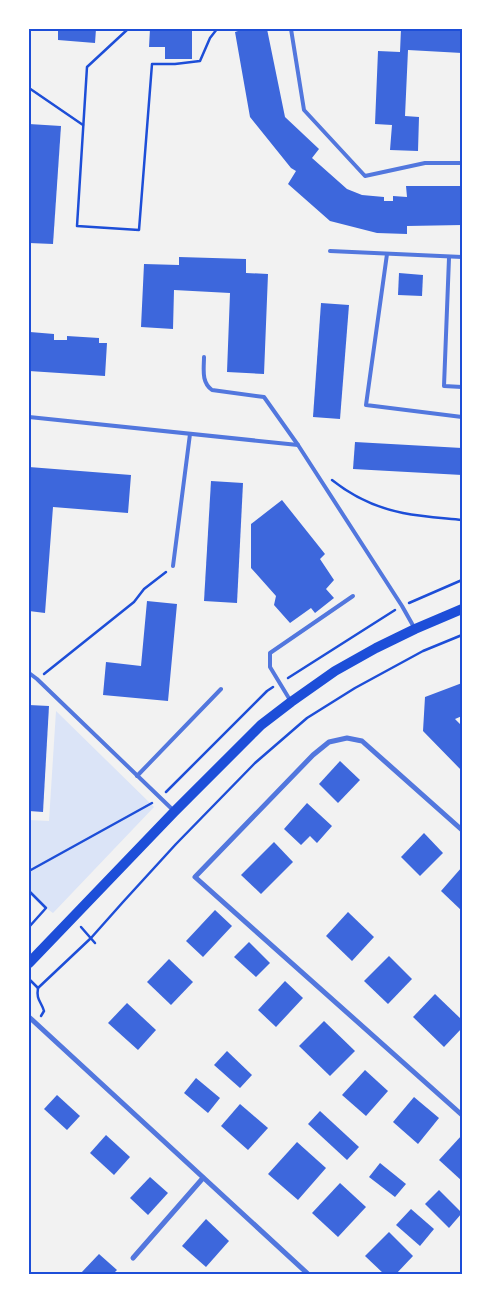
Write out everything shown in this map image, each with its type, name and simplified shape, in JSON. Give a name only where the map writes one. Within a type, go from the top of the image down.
[{"type":"main road","points":[[29,963],[174,812],[261,725],[335,671],[376,648],[462,609]]},
{"type":"street","points":[[462,830],[362,741],[347,738],[329,742],[314,755],[195,877],[462,1115]]},
{"type":"street","points":[[29,1017],[308,1274]]},
{"type":"street","points":[[133,1258],[203,1178]]},
{"type":"lane","points":[[290,29],[304,110],[364,176],[425,163],[462,163]]},
{"type":"lane","points":[[330,251],[449,258],[462,257]]},
{"type":"lane","points":[[387,254],[366,405],[462,417]]},
{"type":"lane","points":[[449,258],[444,386],[462,387]]},
{"type":"lane","points":[[204,356],[204,378],[207,386],[212,390],[264,397],[298,445],[415,629]]},
{"type":"lane","points":[[29,417],[298,445]]},
{"type":"lane","points":[[173,566],[190,434]]},
{"type":"lane","points":[[291,702],[270,667],[270,653],[353,596]]},
{"type":"lane","points":[[29,673],[38,679],[174,812]]},
{"type":"lane","points":[[137,776],[221,689]]},
{"type":"path","points":[[128,29],[86,67],[77,226],[139,230],[152,64],[200,61],[210,38],[217,29]]},
{"type":"path","points":[[29,88],[83,125]]},
{"type":"path","points":[[327,476],[353,495],[380,506],[402,513],[462,520]]},
{"type":"path","points":[[38,679],[134,602],[144,589],[173,566]]},
{"type":"path","points":[[29,871],[160,798],[267,691],[402,606],[462,580]]},
{"type":"path","points":[[35,1023],[43,1015],[44,1011],[38,1000],[38,988],[91,938],[176,844],[255,763],[308,718],[355,688],[422,651],[462,635]]},
{"type":"path","points":[[29,891],[46,908],[29,927]]},
{"type":"path","points":[[72,918],[95,943]]},
{"type":"path","points":[[29,980],[38,988]]},
{"type":"shaded area","points":[[56,711],[154,807],[53,913],[29,891],[29,820],[49,821]]},
{"type":"building","points":[[51,29],[96,29],[95,43],[58,40],[58,31]]},
{"type":"building","points":[[150,29],[192,29],[192,59],[165,59],[165,47],[149,47]]},
{"type":"building","points":[[244,29],[267,29],[285,117],[319,149],[312,158],[347,189],[362,195],[384,197],[384,201],[393,201],[393,196],[407,197],[406,186],[462,186],[462,225],[407,226],[407,234],[377,233],[330,221],[288,184],[296,171],[291,168],[250,117],[235,32]]},
{"type":"building","points":[[401,29],[462,29],[462,53],[408,50],[405,116],[419,117],[418,151],[390,150],[392,125],[375,124],[378,51],[400,52]]},
{"type":"building","points":[[29,124],[61,126],[53,244],[29,243]]},
{"type":"building","points":[[179,257],[246,259],[246,273],[268,274],[264,374],[227,372],[230,293],[174,290],[173,329],[141,327],[144,264],[179,265]]},
{"type":"building","points":[[399,273],[423,275],[422,296],[398,295]]},
{"type":"building","points":[[321,303],[349,305],[340,419],[313,417]]},
{"type":"building","points":[[30,332],[54,334],[54,340],[67,340],[67,336],[99,338],[99,343],[107,343],[105,376],[29,371]]},
{"type":"building","points":[[355,442],[462,448],[462,475],[353,469]]},
{"type":"building","points":[[29,467],[131,475],[128,513],[53,507],[45,613],[29,611]]},
{"type":"building","points":[[211,481],[243,483],[237,603],[204,601]]},
{"type":"building","points":[[282,500],[325,554],[320,559],[334,580],[326,589],[334,598],[315,613],[311,608],[290,623],[274,605],[276,596],[251,568],[251,524]]},
{"type":"building","points":[[147,601],[177,604],[168,701],[103,695],[106,662],[141,666]]},
{"type":"building","points":[[462,683],[462,716],[455,719],[462,726],[462,771],[423,731],[425,697]]},
{"type":"building","points":[[29,705],[49,706],[43,812],[29,811]]},
{"type":"building","points":[[340,761],[360,780],[338,803],[319,784]]},
{"type":"building","points":[[307,803],[332,826],[317,843],[310,836],[301,845],[284,829]]},
{"type":"building","points":[[424,833],[443,853],[420,876],[401,857]]},
{"type":"building","points":[[274,842],[293,862],[261,894],[241,875]]},
{"type":"building","points":[[462,867],[462,911],[441,891]]},
{"type":"building","points":[[215,910],[232,926],[203,957],[186,941]]},
{"type":"building","points":[[348,912],[374,937],[352,961],[326,936]]},
{"type":"building","points":[[249,942],[270,963],[256,977],[234,957]]},
{"type":"building","points":[[389,956],[412,979],[388,1004],[364,981]]},
{"type":"building","points":[[169,959],[193,982],[171,1005],[147,982]]},
{"type":"building","points":[[285,981],[303,998],[276,1027],[258,1010]]},
{"type":"building","points":[[435,994],[462,1020],[462,1028],[444,1047],[413,1017]]},
{"type":"building","points":[[127,1003],[156,1030],[138,1050],[108,1023]]},
{"type":"building","points":[[324,1021],[355,1051],[330,1076],[299,1046]]},
{"type":"building","points":[[227,1051],[252,1075],[240,1088],[214,1065]]},
{"type":"building","points":[[365,1070],[388,1091],[366,1116],[342,1095]]},
{"type":"building","points":[[196,1078],[220,1098],[208,1113],[184,1093]]},
{"type":"building","points":[[57,1095],[80,1116],[67,1130],[44,1109]]},
{"type":"building","points":[[414,1097],[439,1118],[418,1144],[393,1122]]},
{"type":"building","points":[[240,1104],[268,1128],[248,1150],[221,1126]]},
{"type":"building","points":[[320,1111],[359,1147],[347,1160],[308,1124]]},
{"type":"building","points":[[106,1135],[130,1157],[114,1175],[90,1153]]},
{"type":"building","points":[[462,1135],[462,1181],[439,1160]]},
{"type":"building","points":[[297,1142],[326,1168],[298,1200],[268,1174]]},
{"type":"building","points":[[380,1163],[406,1184],[395,1197],[369,1177]]},
{"type":"building","points":[[150,1177],[168,1193],[148,1215],[130,1198]]},
{"type":"building","points":[[340,1183],[366,1207],[338,1237],[312,1213]]},
{"type":"building","points":[[439,1190],[462,1213],[449,1228],[425,1204]]},
{"type":"building","points":[[411,1209],[434,1229],[420,1246],[396,1225]]},
{"type":"building","points":[[206,1219],[229,1241],[206,1267],[182,1246]]},
{"type":"building","points":[[389,1232],[413,1256],[396,1274],[384,1274],[365,1256]]},
{"type":"building","points":[[99,1254],[117,1270],[113,1274],[80,1274]]}]
